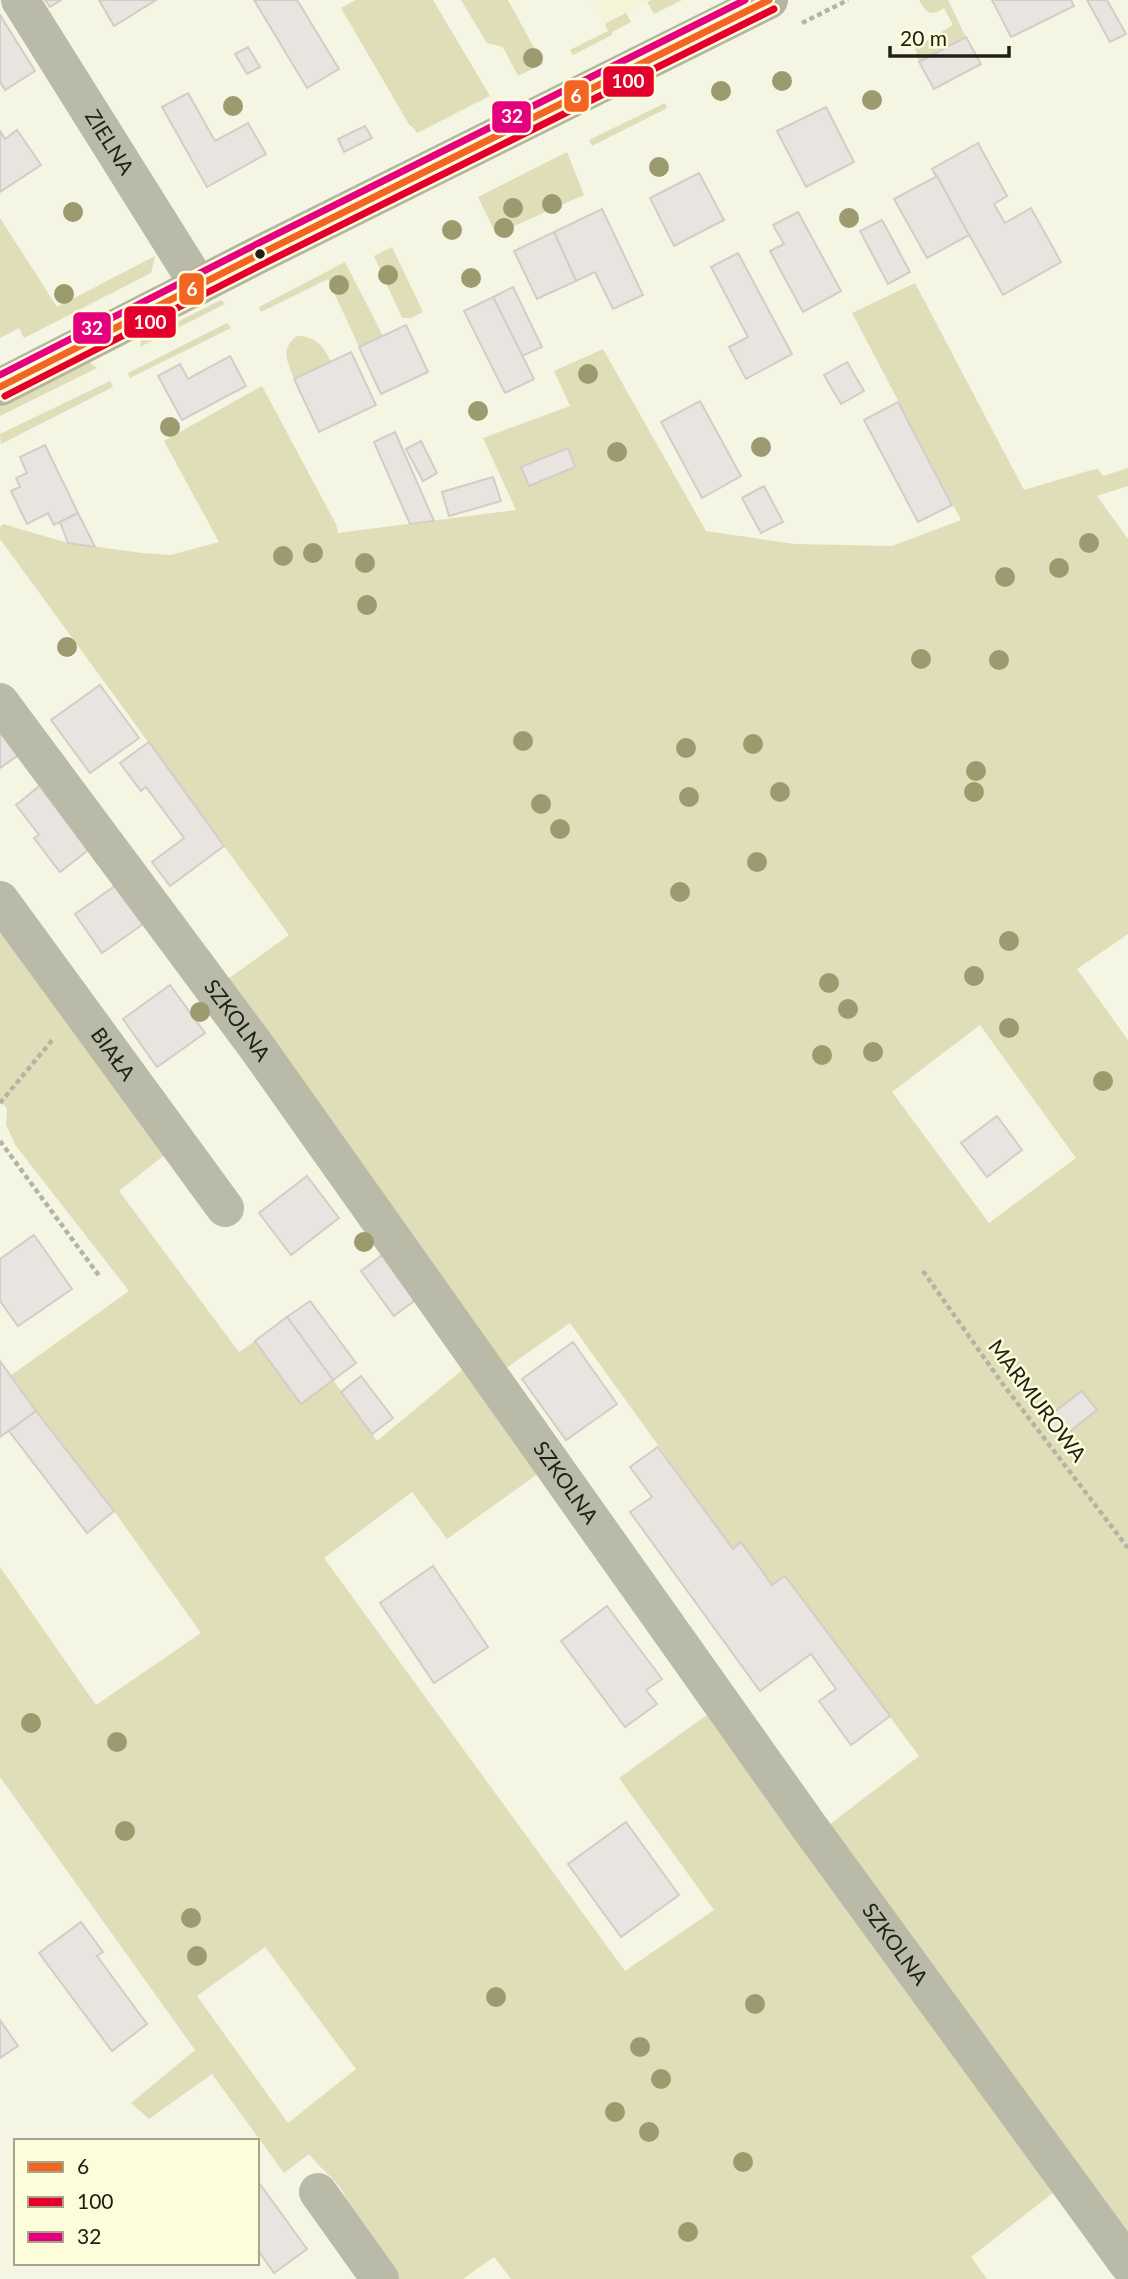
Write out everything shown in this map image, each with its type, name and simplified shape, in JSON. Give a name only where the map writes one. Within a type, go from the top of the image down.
[{"type":"main road","points":[[0,387],[769,0]]},
{"type":"street","name":"ZIELNA","points":[[20,0],[199,286]]},
{"type":"street","name":"SZKOLNA","points":[[0,702],[256,1046],[810,1828],[1128,2264]]},
{"type":"street","name":"BIAŁA","points":[[0,900],[225,1208]]},
{"type":"street","points":[[318,2192],[380,2279]]},
{"type":"path","points":[[0,1103],[79,1008]]},
{"type":"path","points":[[0,1141],[100,1277]]},
{"type":"path","name":"MARMUROWA","points":[[923,1271],[1002,1383],[1128,1548]]},
{"type":"shaded area","points":[[356,0],[433,0],[490,96],[417,133],[410,126],[341,8]]},
{"type":"shaded area","points":[[461,0],[508,0],[543,64],[518,76],[503,47],[487,43]]},
{"type":"shaded area","points":[[591,0],[652,0],[605,24]]},
{"type":"shaded area","points":[[682,0],[654,14],[647,2]]},
{"type":"shaded area","points":[[919,0],[948,0],[966,37],[919,62],[915,48],[953,25],[944,8],[932,13],[924,8]]},
{"type":"shaded area","points":[[626,13],[631,22],[573,55],[570,50],[608,31],[605,24]]},
{"type":"shaded area","points":[[665,103],[667,108],[592,146],[589,140]]},
{"type":"shaded area","points":[[567,152],[584,195],[496,234],[478,197]]},
{"type":"shaded area","points":[[0,218],[57,307],[155,256],[151,273],[24,338],[19,328],[0,338]]},
{"type":"shaded area","points":[[392,247],[423,312],[411,318],[402,318],[374,256]]},
{"type":"shaded area","points":[[345,262],[383,336],[359,347],[328,279],[261,312],[259,307]]},
{"type":"shaded area","points":[[915,283],[1024,490],[1088,471],[1098,469],[1103,476],[1128,468],[1128,486],[1097,496],[1128,539],[1128,934],[1077,969],[1128,1040],[1128,2242],[825,1828],[919,1756],[785,1576],[772,1585],[741,1543],[733,1549],[570,1323],[502,1371],[221,984],[289,935],[0,539],[0,527],[3,524],[68,543],[142,553],[171,555],[219,542],[164,441],[262,386],[336,524],[338,533],[516,510],[483,438],[570,406],[554,371],[603,349],[706,531],[794,544],[892,546],[961,520],[852,313]],"holes":[[[980,1025],[1076,1158],[989,1223],[892,1092]]]},
{"type":"shaded area","points":[[221,300],[225,304],[140,347],[141,340]]},
{"type":"shaded area","points":[[227,323],[231,328],[130,378],[128,373]]},
{"type":"shaded area","points":[[297,336],[318,343],[331,362],[294,379],[286,356],[288,346]]},
{"type":"shaded area","points":[[89,362],[97,368],[0,416],[0,407]]},
{"type":"shaded area","points":[[110,381],[113,387],[1,444],[0,434]]},
{"type":"shaded area","points":[[0,921],[167,1153],[119,1191],[239,1352],[255,1341],[301,1403],[333,1380],[377,1441],[467,1366],[543,1470],[447,1539],[412,1492],[324,1558],[625,1971],[714,1910],[619,1778],[714,1710],[1058,2189],[971,2257],[987,2279],[511,2279],[494,2257],[463,2279],[399,2279],[349,2210],[344,2193],[334,2180],[309,2154],[284,2173],[212,2074],[149,2119],[131,2103],[195,2050],[0,1777],[0,1567],[96,1705],[201,1633],[114,1511],[10,1376],[129,1291],[16,1146],[6,1125],[7,1109],[0,1100]],"holes":[[[265,1947],[356,2069],[288,2123],[197,1996]]]},
{"type":"building","points":[[45,0],[61,0],[50,7]]},
{"type":"building","points":[[99,0],[156,0],[114,26]]},
{"type":"building","points":[[254,0],[297,0],[339,69],[307,88]]},
{"type":"building","points":[[992,0],[1071,0],[1074,6],[1011,37]]},
{"type":"building","points":[[1087,0],[1107,0],[1126,34],[1110,42]]},
{"type":"building","points":[[0,15],[35,71],[5,90],[0,82]]},
{"type":"building","points":[[966,37],[981,64],[934,89],[919,62]]},
{"type":"building","points":[[248,47],[260,67],[247,74],[235,54]]},
{"type":"building","points":[[188,93],[215,141],[248,123],[266,154],[207,187],[162,107]]},
{"type":"building","points":[[826,107],[854,162],[806,187],[777,131]]},
{"type":"building","points":[[365,126],[372,138],[344,152],[338,139]]},
{"type":"building","points":[[17,130],[41,165],[0,192],[0,131],[5,139]]},
{"type":"building","points":[[978,143],[1007,196],[994,204],[1005,223],[1031,208],[1061,262],[1003,295],[932,169]]},
{"type":"building","points":[[699,173],[724,220],[674,246],[650,198]]},
{"type":"building","points":[[937,176],[969,235],[927,258],[894,199]]},
{"type":"building","points":[[602,209],[643,295],[613,309],[595,272],[576,281],[554,232]]},
{"type":"building","points":[[798,212],[841,291],[803,312],[770,251],[784,244],[773,225]]},
{"type":"building","points":[[882,220],[910,272],[888,284],[860,231]]},
{"type":"building","points":[[554,232],[576,281],[537,299],[514,251]]},
{"type":"building","points":[[738,253],[792,354],[746,379],[729,347],[748,337],[711,267]]},
{"type":"building","points":[[513,287],[542,347],[522,356],[493,297]]},
{"type":"building","points":[[493,297],[534,379],[505,393],[464,311]]},
{"type":"building","points":[[406,325],[428,372],[381,394],[359,347]]},
{"type":"building","points":[[351,352],[376,405],[319,432],[294,379]]},
{"type":"building","points":[[230,356],[246,386],[182,420],[158,376],[180,364],[188,379]]},
{"type":"building","points":[[847,362],[864,391],[841,404],[824,375]]},
{"type":"building","points":[[700,401],[741,476],[702,498],[661,422]]},
{"type":"building","points":[[898,402],[952,505],[918,522],[864,420]]},
{"type":"building","points":[[395,432],[434,521],[410,524],[374,442]]},
{"type":"building","points":[[421,441],[437,473],[423,481],[406,449]]},
{"type":"building","points":[[45,445],[78,513],[54,525],[48,513],[27,524],[11,491],[20,487],[16,478],[27,473],[20,457]]},
{"type":"building","points":[[568,448],[575,467],[529,486],[521,467]]},
{"type":"building","points":[[493,477],[501,501],[449,516],[442,492]]},
{"type":"building","points":[[764,486],[783,522],[761,533],[742,498]]},
{"type":"building","points":[[78,513],[95,547],[68,543],[60,522]]},
{"type":"building","points":[[100,685],[139,738],[90,773],[51,720]]},
{"type":"building","points":[[0,726],[20,754],[0,768]]},
{"type":"building","points":[[149,742],[224,846],[170,886],[152,862],[184,838],[146,787],[141,791],[120,763]]},
{"type":"building","points":[[42,784],[92,847],[60,872],[34,838],[39,835],[16,805]]},
{"type":"building","points":[[115,886],[143,924],[102,953],[75,914]]},
{"type":"building","points":[[170,985],[205,1033],[157,1067],[123,1019]]},
{"type":"building","points":[[997,1116],[1022,1150],[987,1177],[961,1143]]},
{"type":"building","points":[[307,1176],[339,1218],[291,1255],[259,1213]]},
{"type":"building","points":[[34,1235],[72,1289],[18,1326],[0,1301],[0,1259]]},
{"type":"building","points":[[385,1253],[418,1298],[394,1316],[361,1271]]},
{"type":"building","points":[[310,1301],[356,1363],[333,1380],[287,1317]]},
{"type":"building","points":[[287,1317],[333,1380],[301,1404],[255,1341]]},
{"type":"building","points":[[573,1342],[617,1404],[566,1440],[522,1379]]},
{"type":"building","points":[[0,1361],[36,1411],[0,1437]]},
{"type":"building","points":[[361,1376],[393,1418],[372,1434],[341,1392]]},
{"type":"building","points":[[1082,1391],[1097,1410],[1059,1440],[1044,1420]]},
{"type":"building","points":[[36,1411],[114,1511],[87,1533],[9,1431]]},
{"type":"building","points":[[658,1447],[733,1549],[741,1542],[772,1585],[785,1576],[890,1716],[851,1745],[819,1701],[836,1689],[811,1654],[760,1691],[630,1512],[652,1497],[630,1467]]},
{"type":"building","points":[[433,1566],[488,1647],[434,1683],[380,1603]]},
{"type":"building","points":[[607,1606],[662,1679],[646,1690],[657,1704],[625,1727],[561,1641]]},
{"type":"building","points":[[626,1822],[679,1895],[621,1937],[568,1864]]},
{"type":"building","points":[[81,1922],[103,1952],[97,1956],[147,2024],[112,2051],[39,1953]]},
{"type":"building","points":[[0,2020],[18,2046],[0,2058]]},
{"type":"building","points":[[259,2183],[307,2249],[274,2273],[259,2252]]},
{"type":"transit line","name":"32","points":[[0,375],[745,0]]},
{"type":"transit line","name":"6","points":[[0,387],[769,0]]},
{"type":"transit line","name":"100","points":[[5,396],[774,9]]}]
